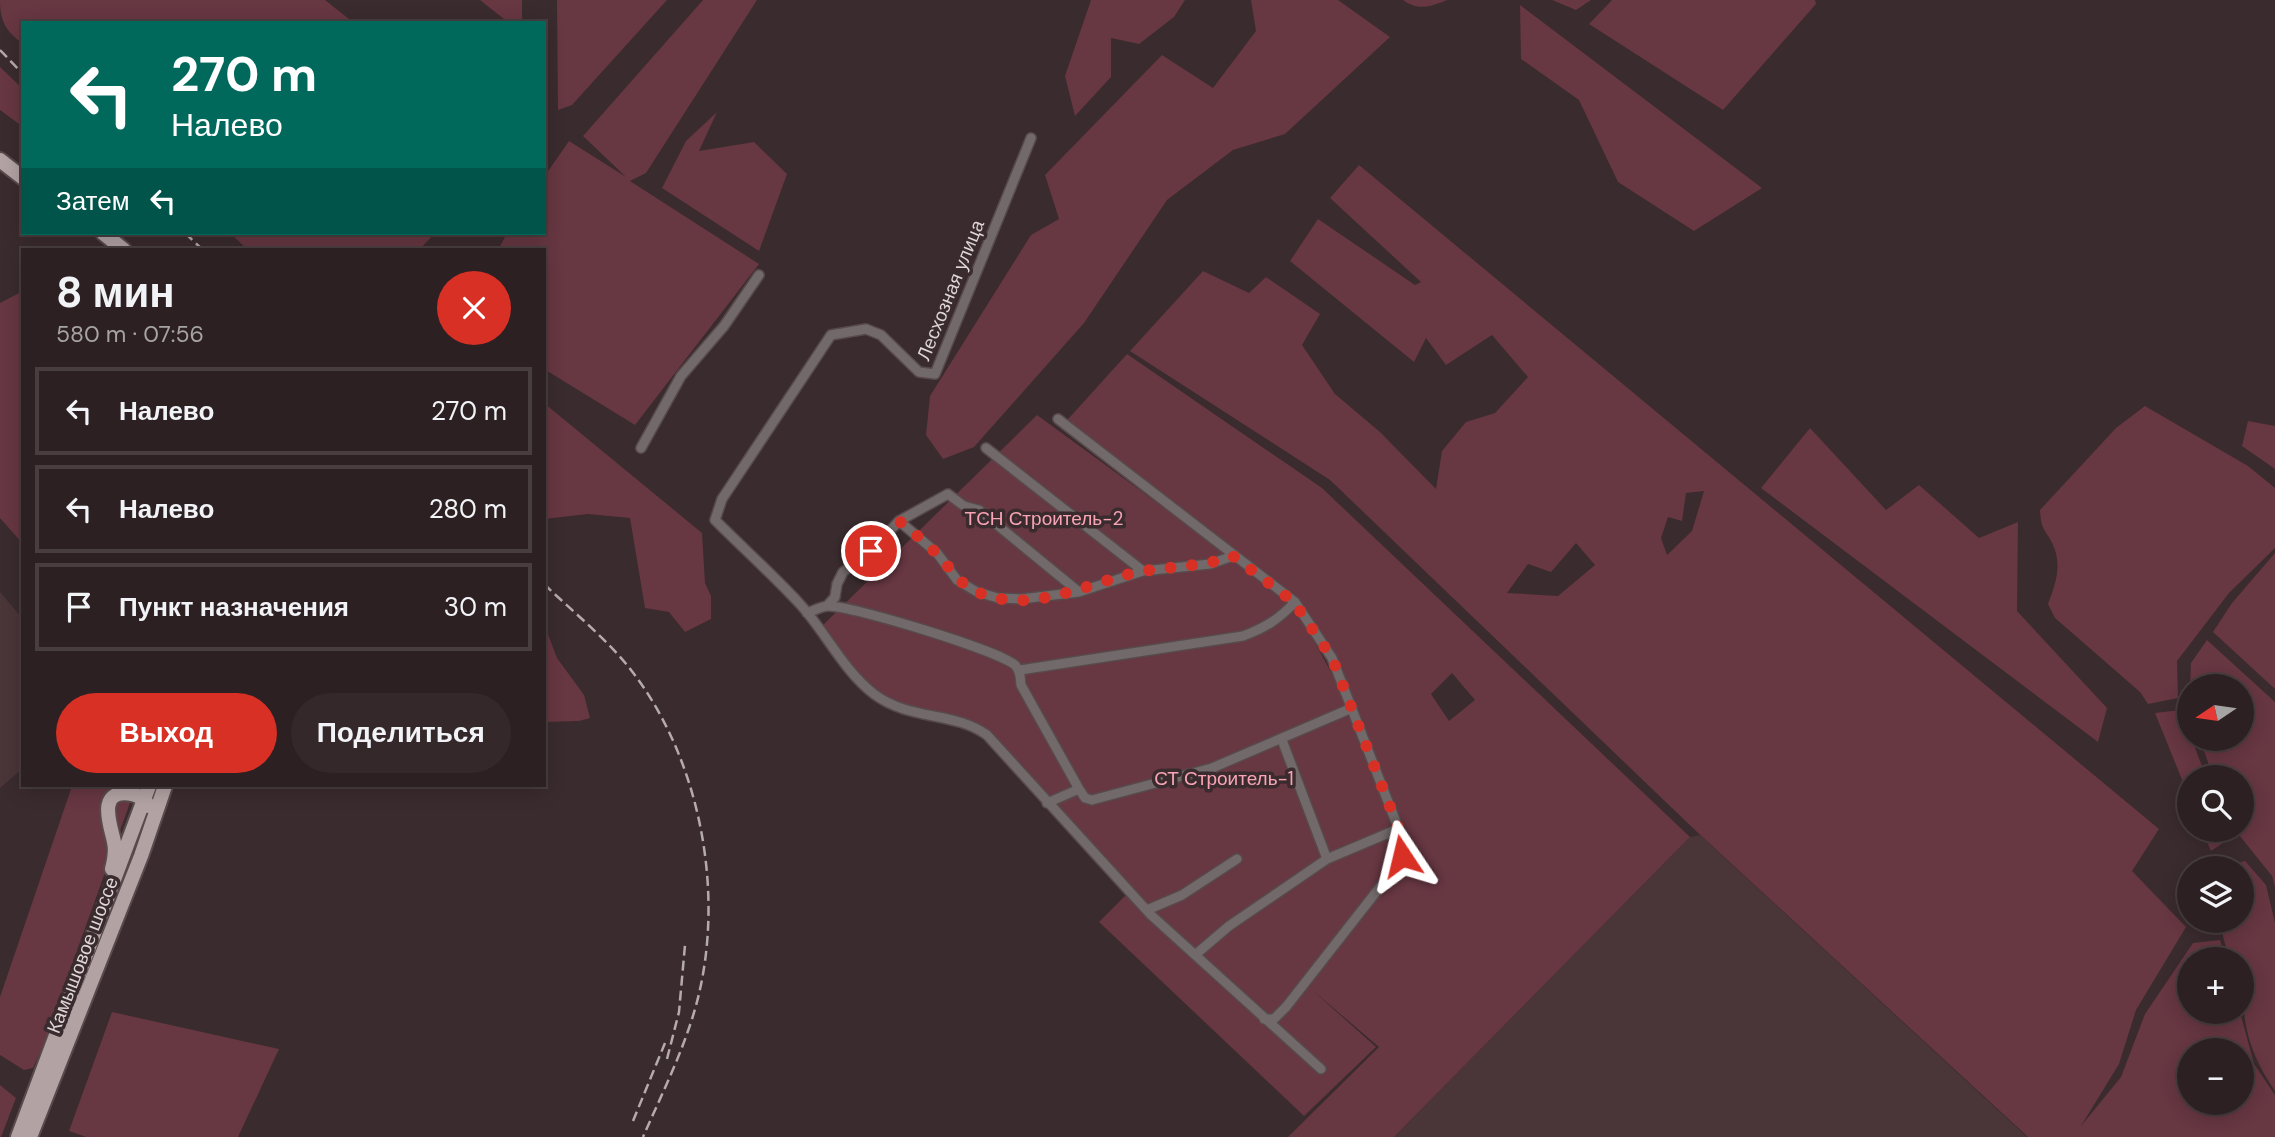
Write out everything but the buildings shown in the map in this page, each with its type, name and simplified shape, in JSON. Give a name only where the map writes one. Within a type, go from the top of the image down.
[{"type":"main road","points":[[0,148],[21,164]]},
{"type":"main road","points":[[0,160],[21,176]]},
{"type":"main road","points":[[92,235],[108,248]]},
{"type":"main road","points":[[105,235],[122,248]]},
{"type":"main road","name":"Камышовое шоссе","points":[[30,1137],[141,856],[165,787]]},
{"type":"main road","points":[[106,905],[114,842],[107,822],[107,808],[114,798],[126,793],[146,792],[150,810],[140,838],[141,856]]},
{"type":"main road","name":"Камышовое шоссе","points":[[18,1137],[146,792]]},
{"type":"street","name":"Лесхозная улица","points":[[807,613],[715,520],[722,499],[831,335],[866,328],[880,335],[919,372],[935,374],[1031,138]]},
{"type":"street","points":[[641,448],[681,376],[724,326],[759,275]]},
{"type":"street","points":[[1058,419],[1294,602],[1332,658],[1398,829],[1403,848],[1398,864],[1286,1007],[1273,1018],[1264,1019]]},
{"type":"street","points":[[986,448],[1143,572]]},
{"type":"street","points":[[1079,592],[979,510],[964,506],[948,494],[899,521],[871,551],[844,572],[837,584],[835,597],[827,606],[807,613],[848,667],[873,693],[903,712],[968,723],[979,729],[1147,910],[1321,1069]]},
{"type":"street","points":[[899,521],[937,553],[957,580],[977,592],[998,598],[1021,599],[1079,592],[1143,572],[1210,564],[1233,556]]},
{"type":"street","points":[[827,606],[901,624],[991,652],[1020,670],[1243,636],[1263,629],[1280,617],[1294,602]]},
{"type":"street","points":[[1020,670],[1021,685],[1085,798],[1106,798],[1212,768],[1352,708]]},
{"type":"street","points":[[1282,740],[1327,859]]},
{"type":"street","points":[[1047,803],[1079,789]]},
{"type":"street","points":[[1195,955],[1229,926],[1327,859],[1398,829]]},
{"type":"street","points":[[1147,910],[1182,895],[1237,859]]},
{"type":"shaded area","points":[[0,592],[21,617],[21,770],[0,788]]},
{"type":"shaded area","points":[[1700,835],[2027,1137],[1394,1137],[1690,837]]},
{"type":"green space","points":[[0,0],[325,0],[351,21],[21,21],[21,42],[12,35],[1,14]]},
{"type":"green space","points":[[480,0],[522,0],[522,21],[506,21]]},
{"type":"green space","points":[[557,0],[667,0],[572,105],[558,110]]},
{"type":"green space","points":[[703,0],[757,0],[646,173],[630,181],[759,264],[635,425],[546,370],[546,248],[499,248],[506,235],[546,235],[546,174],[569,141],[626,177],[583,136]]},
{"type":"green space","points":[[1091,0],[1185,0],[1174,17],[1139,44],[1111,38],[1111,77],[1075,116],[1065,76]]},
{"type":"green space","points":[[1251,0],[1338,0],[1390,37],[1285,134],[1233,150],[1167,200],[1084,323],[974,447],[943,459],[926,435],[930,396],[1031,235],[1059,219],[1045,175],[1162,55],[1213,88],[1256,31]]},
{"type":"green space","points":[[1403,0],[1447,0],[1424,7],[1414,6]]},
{"type":"green space","points":[[1552,0],[1591,0],[1576,10]]},
{"type":"green space","points":[[1612,0],[1815,0],[1816,4],[1723,110],[1589,24]]},
{"type":"green space","points":[[1520,5],[1762,188],[1694,231],[1618,182],[1579,100],[1521,59]]},
{"type":"green space","points":[[0,67],[21,87],[21,126],[0,110]]},
{"type":"green space","points":[[717,112],[699,151],[754,142],[787,174],[759,251],[662,188],[686,141]]},
{"type":"green space","points":[[1359,165],[2159,829],[2132,871],[2177,918],[2177,933],[2182,933],[2136,1010],[2119,1064],[2081,1126],[2121,1077],[2145,1014],[2177,967],[2177,1024],[2243,1024],[2247,1038],[2177,1038],[2177,1115],[2254,1115],[2254,1064],[2275,1095],[2275,1137],[2028,1137],[1696,831],[1330,480],[1130,351],[1203,271],[1249,293],[1266,277],[1320,314],[1302,345],[1335,394],[1380,432],[1436,489],[1442,451],[1466,422],[1495,413],[1528,377],[1492,335],[1446,365],[1426,338],[1414,362],[1290,261],[1318,219],[1415,285],[1421,282],[1330,198]],"holes":[[[1704,491],[1692,531],[1667,555],[1661,538],[1668,517],[1682,521],[1686,493]],[[1576,543],[1595,565],[1558,596],[1507,593],[1528,564],[1551,572]]]},
{"type":"green space","points":[[232,235],[433,235],[421,248],[246,248]]},
{"type":"green space","points":[[21,292],[21,542],[0,518],[0,303]]},
{"type":"green space","points":[[1127,354],[1322,488],[1690,837],[1394,1137],[1288,1137],[1379,1047],[1311,989],[1376,1047],[1304,1116],[1099,922],[1131,890],[1050,803],[1081,789],[1024,685],[1021,670],[1015,662],[985,647],[943,635],[990,653],[1018,670],[1019,685],[1077,788],[1048,801],[1000,745],[979,726],[960,719],[904,710],[878,695],[857,674],[823,625],[1037,415],[1229,555],[1208,561],[1144,570],[1073,590],[1028,598],[1006,597],[982,591],[958,578],[956,582],[980,593],[1004,599],[1027,600],[1049,598],[1154,572],[1232,558],[1295,606],[1350,707],[1409,860],[1380,900],[1411,859],[1352,708],[1295,602],[1228,549],[1060,428]],"holes":[[[1452,673],[1475,700],[1449,721],[1431,694]]]},
{"type":"green space","points":[[546,405],[702,533],[705,583],[711,596],[711,619],[685,632],[669,612],[645,608],[630,518],[588,514],[546,519]]},
{"type":"green space","points":[[2145,406],[2248,466],[2275,488],[2275,548],[2229,593],[2177,661],[2177,698],[2148,704],[2140,692],[2055,618],[2048,604],[2056,577],[2057,557],[2042,524],[2040,510],[2116,428]]},
{"type":"green space","points":[[2248,421],[2275,426],[2275,469],[2242,446]]},
{"type":"green space","points":[[1810,428],[1886,510],[1919,485],[1979,538],[2018,522],[2017,611],[2107,708],[2098,742],[1761,488]]},
{"type":"green space","points":[[2275,553],[2275,689],[2213,632],[2232,603]]},
{"type":"green space","points":[[546,629],[557,658],[584,695],[590,718],[546,722]]},
{"type":"green space","points":[[2207,640],[2244,674],[2191,674],[2191,663]]},
{"type":"green space","points":[[2254,683],[2275,702],[2275,887],[2272,876],[2245,842],[2254,842],[2254,765],[2209,765],[2204,751],[2254,751]]},
{"type":"green space","points":[[2177,710],[2177,751],[2196,751],[2202,765],[2177,765],[2177,767],[2155,713]]},
{"type":"green space","points":[[72,787],[136,787],[33,1068],[24,1070],[0,1055],[0,997]]},
{"type":"green space","points":[[2207,842],[2224,842],[2211,851]]},
{"type":"green space","points":[[2254,871],[2266,885],[2275,923],[2275,1091],[2256,1058],[2254,1038],[2249,1038],[2246,1028],[2245,1024],[2254,1024],[2254,947],[2226,947],[2222,933],[2254,933]]},
{"type":"green space","points":[[2220,940],[2222,947],[2190,947],[2193,943]]},
{"type":"green space","points":[[112,1012],[279,1049],[238,1137],[86,1137],[69,1131]]},
{"type":"green space","points":[[0,1085],[16,1098],[1,1137],[0,1137]]},
{"type":"railway","points":[[0,50],[21,72]]},
{"type":"railway","points":[[187,235],[201,248]]},
{"type":"railway","points":[[546,586],[622,659],[656,707],[676,748],[692,792],[702,838],[708,884],[708,930],[703,976],[687,1034],[643,1137]]},
{"type":"railway","points":[[667,1059],[679,1012],[685,945]]},
{"type":"railway","points":[[633,1121],[665,1043]]},
{"type":"route","points":[[871,551],[899,521],[937,553],[957,580],[977,592],[998,598],[1021,599],[1079,592],[1143,572],[1210,564],[1233,556],[1294,602],[1332,658],[1403,840],[1402,856]]},
{"type":"park label","name":"ТСН Строитель-2","points":[[1044,518]]},
{"type":"park label","name":"СТ Строитель-1","points":[[1224,778]]}]
